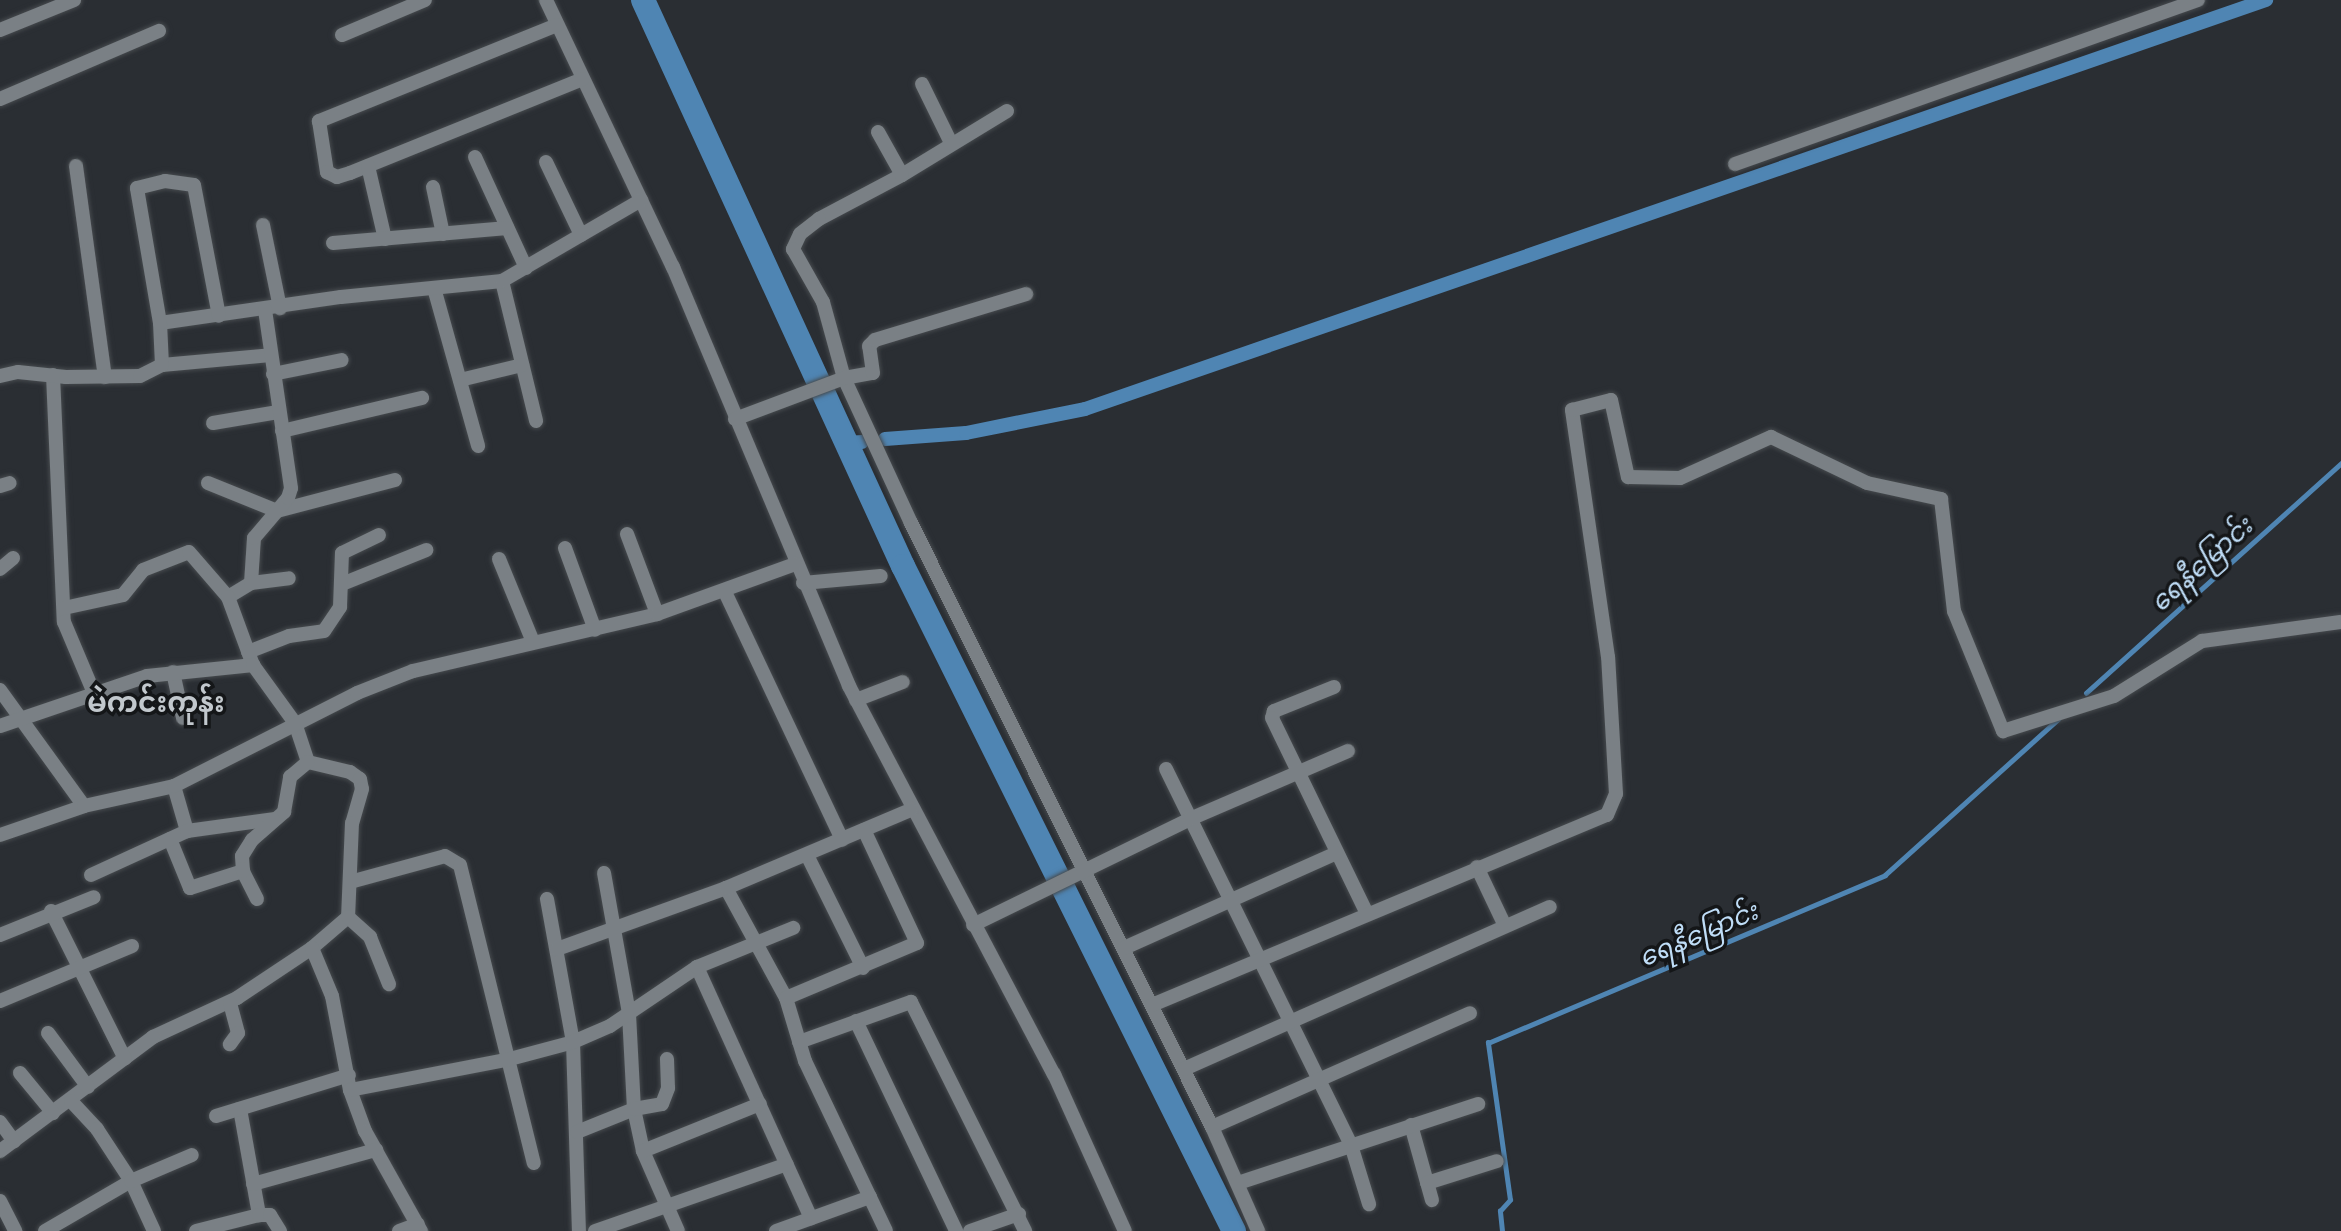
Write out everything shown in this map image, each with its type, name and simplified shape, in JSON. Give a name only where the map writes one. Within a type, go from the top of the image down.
[{"type":"street","points":[[0,30],[74,0]]},
{"type":"street","points":[[342,35],[425,0]]},
{"type":"street","points":[[546,0],[641,200],[794,564],[856,700],[911,810],[1054,1074],[1125,1231]]},
{"type":"street","points":[[1735,164],[2199,0]]},
{"type":"street","points":[[557,25],[320,121],[327,172],[337,177],[368,166],[583,79]]},
{"type":"street","points":[[0,97],[159,31]]},
{"type":"street","points":[[922,85],[951,143]]},
{"type":"street","points":[[1007,111],[902,175],[819,219],[793,244],[832,324],[844,378],[1184,1069],[1258,1231]]},
{"type":"street","points":[[878,132],[902,175]]},
{"type":"street","points":[[475,157],[526,268]]},
{"type":"street","points":[[546,162],[582,235]]},
{"type":"street","points":[[76,166],[105,377]]},
{"type":"street","points":[[368,166],[385,239]]},
{"type":"street","points":[[162,365],[160,323],[136,188],[165,181],[188,183],[197,193],[219,316]]},
{"type":"street","points":[[433,187],[443,234]]},
{"type":"street","points":[[160,323],[502,281],[641,200]]},
{"type":"street","points":[[251,583],[254,538],[277,512],[292,488],[273,374],[272,309],[263,225]]},
{"type":"street","points":[[333,243],[507,228]]},
{"type":"street","points":[[502,281],[536,421]]},
{"type":"street","points":[[434,288],[478,446]]},
{"type":"street","points":[[735,419],[844,378],[873,373],[869,345],[876,340],[1026,295]]},
{"type":"street","points":[[0,376],[18,372],[105,377],[140,376],[162,365],[271,355]]},
{"type":"street","points":[[273,374],[342,360]]},
{"type":"street","points":[[460,380],[522,365]]},
{"type":"street","points":[[53,375],[64,608],[74,651],[94,693]]},
{"type":"street","points":[[282,431],[422,398]]},
{"type":"street","points":[[1152,1005],[1477,867],[1607,816],[1614,806],[1608,657],[1572,410],[1611,400],[1628,477],[1680,478],[1771,436],[1867,483],[1941,499],[1954,611],[2003,731],[2114,696],[2202,641],[2341,622]]},
{"type":"street","points":[[213,423],[278,412]]},
{"type":"street","points":[[208,483],[277,512],[395,480]]},
{"type":"street","points":[[627,534],[657,614]]},
{"type":"street","points":[[0,726],[94,693],[173,672],[251,658],[289,636],[324,631],[340,607],[342,553],[379,535]]},
{"type":"street","points":[[565,548],[595,630]]},
{"type":"street","points":[[342,584],[426,550]]},
{"type":"street","points":[[64,608],[123,595],[143,569],[185,551],[192,554],[229,597],[251,658],[295,723],[309,762]]},
{"type":"street","points":[[0,569],[13,558]]},
{"type":"street","points":[[499,559],[533,642]]},
{"type":"street","points":[[0,835],[84,806],[174,786],[295,723],[413,671],[657,614],[725,592],[794,564]]},
{"type":"street","points":[[803,583],[881,576]]},
{"type":"street","points":[[229,597],[251,583],[289,578]]},
{"type":"street","points":[[725,592],[842,839]]},
{"type":"street","points":[[173,672],[183,718]]},
{"type":"street","points":[[856,700],[903,682]]},
{"type":"street","points":[[1334,687],[1272,713],[1297,773],[1367,914]]},
{"type":"street","points":[[0,690],[84,806]]},
{"type":"street","points":[[973,925],[1084,868],[1348,751]]},
{"type":"street","points":[[257,899],[243,872],[247,847],[288,805],[290,777],[309,762]]},
{"type":"street","points":[[0,1151],[71,1101],[153,1037],[230,1003],[312,948],[348,917],[360,779],[309,762]]},
{"type":"street","points":[[1166,769],[1292,1020],[1351,1145],[1369,1204]]},
{"type":"street","points":[[174,786],[187,831]]},
{"type":"street","points":[[557,949],[726,888],[911,810]]},
{"type":"street","points":[[91,875],[187,831],[275,819]]},
{"type":"street","points":[[786,998],[863,968],[917,943],[864,830]]},
{"type":"street","points":[[170,839],[190,888],[243,872]]},
{"type":"street","points":[[1124,948],[1336,853]]},
{"type":"street","points":[[807,855],[863,968]]},
{"type":"street","points":[[350,872],[445,856],[460,865],[506,1060],[534,1163]]},
{"type":"street","points":[[1477,867],[1505,926]]},
{"type":"street","points":[[604,873],[629,1014],[634,1109],[643,1151],[678,1231]]},
{"type":"street","points":[[726,888],[786,998],[799,1042],[886,1231]]},
{"type":"street","points":[[0,934],[51,911],[94,897]]},
{"type":"street","points":[[547,899],[573,1042],[578,1132],[579,1231]]},
{"type":"street","points":[[1184,1069],[1550,907]]},
{"type":"street","points":[[51,911],[125,1059]]},
{"type":"street","points":[[348,917],[370,937],[389,984]]},
{"type":"street","points":[[216,1116],[350,1083],[506,1060],[573,1042],[629,1014],[697,967],[793,928]]},
{"type":"street","points":[[0,1001],[132,946]]},
{"type":"street","points":[[312,948],[332,996],[350,1083],[376,1150],[420,1228],[399,1231]]},
{"type":"street","points":[[697,967],[811,1218]]},
{"type":"street","points":[[799,1042],[911,1002],[917,1007],[1026,1231]]},
{"type":"street","points":[[230,1003],[238,1033],[230,1044]]},
{"type":"street","points":[[1212,1127],[1470,1013]]},
{"type":"street","points":[[856,1021],[956,1231]]},
{"type":"street","points":[[48,1034],[88,1087]]},
{"type":"street","points":[[578,1132],[634,1109],[662,1104],[667,1099],[667,1059]]},
{"type":"street","points":[[20,1073],[53,1113]]},
{"type":"street","points":[[71,1101],[97,1129],[131,1181],[155,1231]]},
{"type":"street","points":[[643,1151],[760,1104]]},
{"type":"street","points":[[1238,1183],[1478,1104]]},
{"type":"street","points":[[240,1109],[259,1215]]},
{"type":"street","points":[[0,1122],[14,1141]]},
{"type":"street","points":[[1411,1125],[1432,1200]]},
{"type":"street","points":[[253,1184],[376,1150]]},
{"type":"street","points":[[45,1231],[131,1181],[192,1155]]},
{"type":"street","points":[[1427,1183],[1497,1161]]},
{"type":"street","points":[[595,1231],[787,1164]]},
{"type":"street","points":[[776,1231],[870,1196]]},
{"type":"street","points":[[0,1201],[15,1231]]},
{"type":"street","points":[[971,1231],[1019,1214]]},
{"type":"street","points":[[196,1231],[218,1228],[259,1215],[270,1216],[280,1231]]},
{"type":"waterway","points":[[643,0],[903,566],[1234,1231]]},
{"type":"waterway","points":[[885,439],[966,433],[1085,409],[2266,0]]},
{"type":"waterway","points":[[848,443],[862,442]]},
{"type":"waterway","name":"ရေနီမြောင်း","points":[[2086,693],[2341,463]]},
{"type":"waterway","name":"ရေနီမြောင်း","points":[[1502,1231],[1500,1211],[1510,1200],[1488,1043],[1885,875],[2058,719]]},
{"type":"district","name":"မဲကင်းကုန်း","points":[[156,702]]}]
